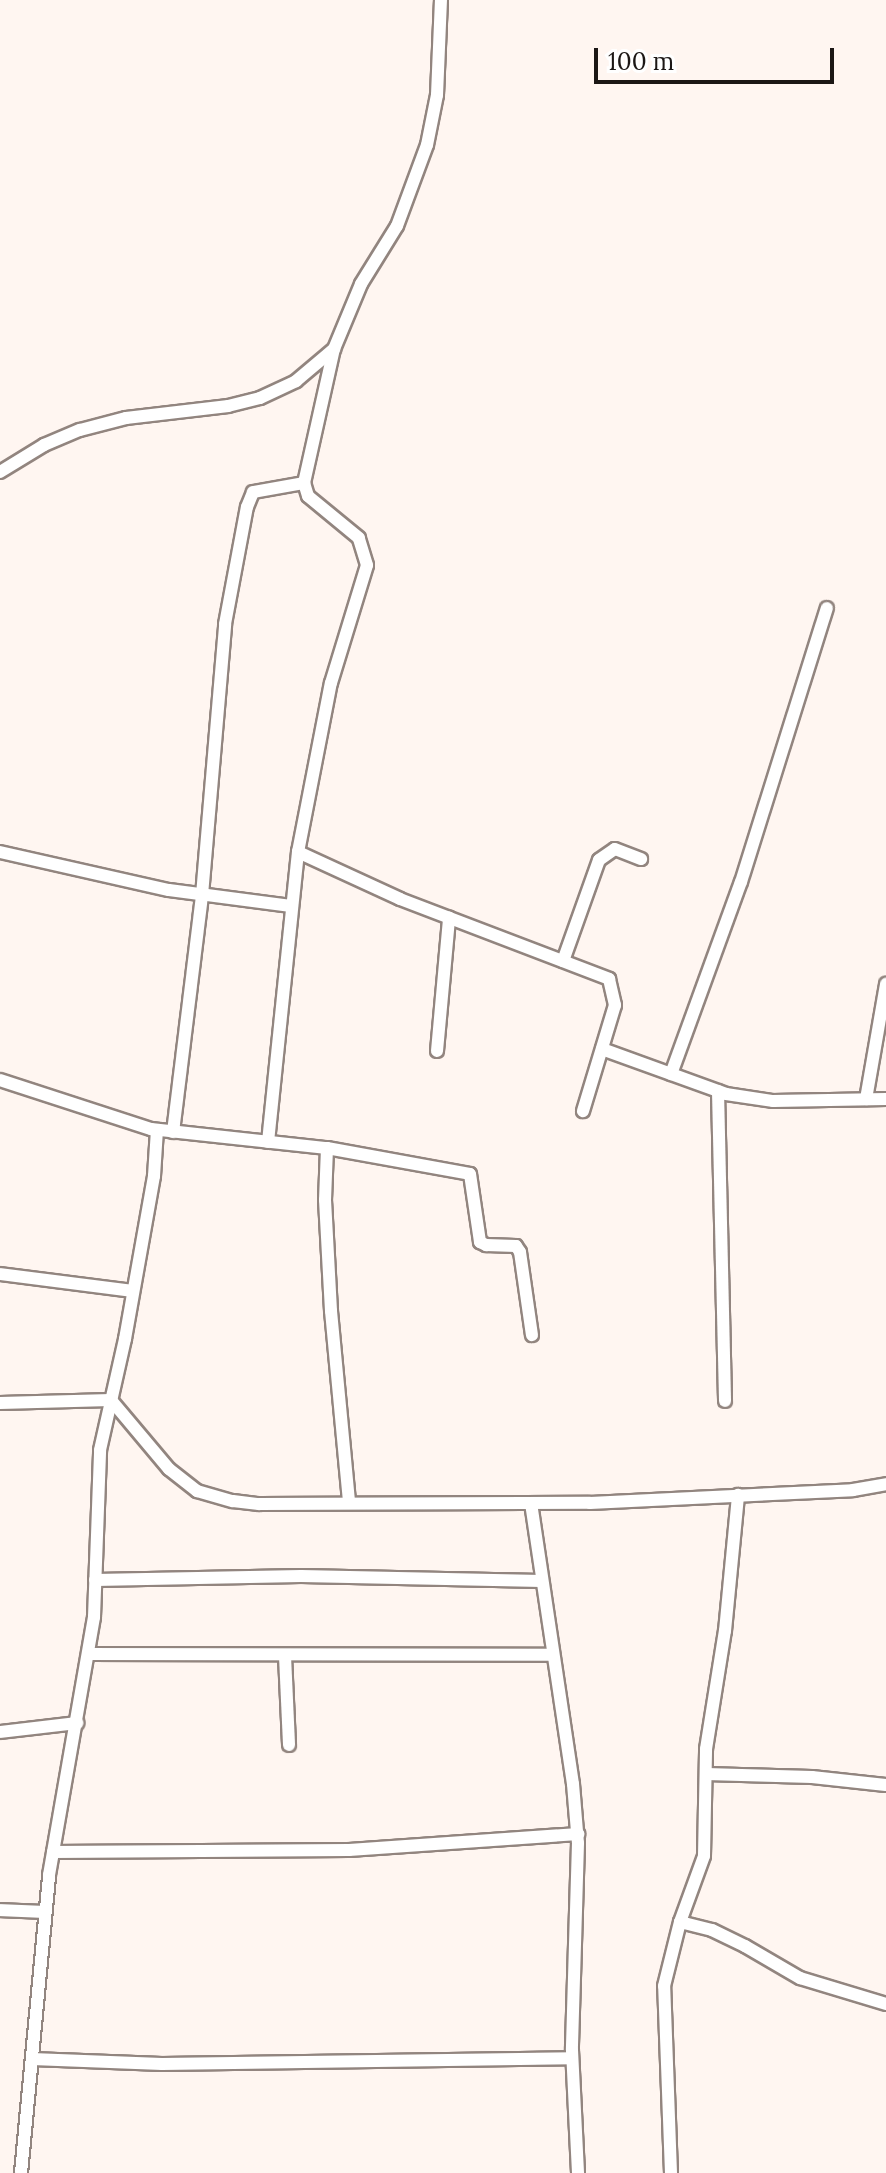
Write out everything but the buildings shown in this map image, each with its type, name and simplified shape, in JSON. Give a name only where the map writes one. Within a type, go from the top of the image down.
[{"type":"street","points":[[268,1142],[298,852],[331,683],[367,565],[359,538],[308,496],[304,483],[334,349],[361,284],[397,226],[427,145],[437,95],[441,0]]},
{"type":"street","points":[[0,472],[44,445],[80,430],[126,418],[216,408],[260,398],[296,381],[334,349]]},
{"type":"street","points":[[173,1132],[202,895],[225,624],[247,507],[253,492],[304,483]]},
{"type":"street","points":[[671,1074],[741,882],[827,608]]},
{"type":"street","points":[[563,961],[599,860],[615,849],[641,859]]},
{"type":"street","points":[[0,852],[202,895],[291,906]]},
{"type":"street","points":[[298,852],[449,918],[604,976],[613,984],[615,1005],[583,1111]]},
{"type":"street","points":[[437,1051],[449,918]]},
{"type":"street","points":[[866,1099],[886,984]]},
{"type":"street","points":[[602,1049],[718,1091],[773,1101],[886,1099]]},
{"type":"street","points":[[0,1080],[157,1130],[327,1148],[470,1174],[480,1242],[516,1246],[520,1252],[532,1335]]},
{"type":"street","points":[[718,1091],[725,1401]]},
{"type":"street","points":[[21,2173],[45,1912],[88,1654],[95,1580],[100,1450],[154,1176],[157,1130]]},
{"type":"street","points":[[327,1148],[328,1263],[349,1502]]},
{"type":"street","points":[[0,1274],[133,1291]]},
{"type":"street","points":[[111,1400],[169,1469],[197,1491],[259,1504],[531,1503],[853,1490],[886,1484]]},
{"type":"street","points":[[0,1403],[111,1400]]},
{"type":"street","points":[[671,2173],[664,1986],[680,1922],[704,1856],[706,1749],[725,1631],[738,1495]]},
{"type":"street","points":[[531,1503],[578,1834],[572,2058],[578,2173]]},
{"type":"street","points":[[95,1580],[301,1576],[542,1581]]},
{"type":"street","points":[[88,1654],[552,1655]]},
{"type":"street","points":[[285,1656],[289,1745]]},
{"type":"street","points":[[0,1732],[77,1723]]},
{"type":"street","points":[[706,1774],[812,1777],[886,1785]]},
{"type":"street","points":[[53,1852],[349,1850],[578,1834]]},
{"type":"street","points":[[0,1910],[45,1912]]},
{"type":"street","points":[[680,1922],[745,1946],[800,1978],[886,2004]]},
{"type":"street","points":[[32,2059],[162,2064],[572,2058]]}]
